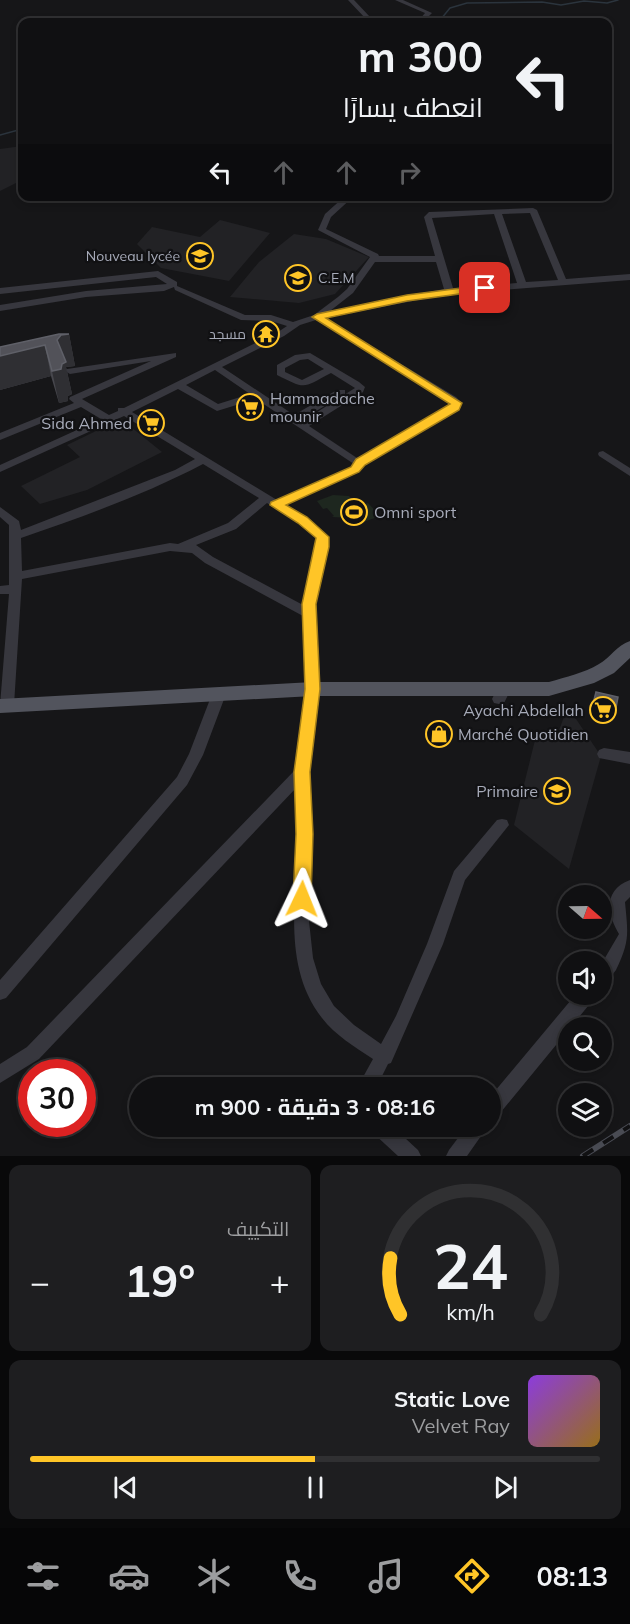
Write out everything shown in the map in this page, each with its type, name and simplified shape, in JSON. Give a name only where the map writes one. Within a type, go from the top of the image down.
[{"type":"main road","points":[[3,706],[313,689],[501,694],[549,689],[588,678],[608,669],[628,651]]},
{"type":"street","points":[[351,0],[368,18]]},
{"type":"street","points":[[398,0],[429,13],[424,18]]},
{"type":"street","points":[[345,201],[323,222],[322,230],[373,254],[375,259]]},
{"type":"street","points":[[497,212],[522,285]]},
{"type":"street","points":[[449,291],[429,215],[536,212],[563,282]]},
{"type":"street","points":[[375,259],[439,260]]},
{"type":"street","points":[[317,317],[350,291],[375,259]]},
{"type":"street","points":[[0,291],[147,274],[158,274],[174,284],[164,288],[86,294],[0,308]]},
{"type":"street","points":[[0,469],[109,419],[122,410],[295,325],[317,317],[449,291],[630,277]]},
{"type":"street","points":[[178,288],[244,318],[271,318],[295,325]]},
{"type":"street","points":[[179,548],[232,526],[270,502],[355,470],[361,462],[455,407],[457,403],[317,317]]},
{"type":"street","points":[[69,371],[173,355],[74,399],[109,419]]},
{"type":"street","points":[[215,366],[354,461],[361,462]]},
{"type":"street","points":[[297,423],[356,384],[331,369]]},
{"type":"street","points":[[177,384],[217,408],[257,395]]},
{"type":"street","points":[[0,437],[80,404]]},
{"type":"street","points":[[122,410],[302,520],[322,537],[322,547],[311,588],[313,689],[302,772],[305,834],[301,921],[305,958],[314,987],[328,1012],[348,1031],[385,1057]]},
{"type":"street","points":[[603,454],[630,473]]},
{"type":"street","points":[[15,536],[56,522],[179,472],[202,460]]},
{"type":"street","points":[[0,511],[15,524],[16,576],[3,706]]},
{"type":"street","points":[[16,576],[170,548],[195,549],[209,560],[310,614]]},
{"type":"street","points":[[0,590],[14,590]]},
{"type":"street","points":[[0,992],[182,781],[196,755],[219,694]]},
{"type":"street","points":[[604,754],[630,758]]},
{"type":"street","points":[[0,1074],[33,1053],[302,772]]},
{"type":"street","points":[[373,1077],[402,1022],[435,944],[459,876],[502,825]]},
{"type":"street","points":[[612,962],[628,935],[619,920],[617,900],[630,887]]},
{"type":"street","points":[[501,1099],[578,1005]]},
{"type":"street","points":[[390,1137],[412,1156]]},
{"type":"street","points":[[455,1156],[470,1137]]},
{"type":"shaded area","points":[[18,147],[18,182],[0,191],[0,149]]},
{"type":"shaded area","name":"Nouveau lycée","points":[[220,220],[270,233],[229,281],[161,268],[137,244],[152,227],[200,237]]},
{"type":"shaded area","name":"C.E.M","points":[[294,234],[326,239],[369,257],[335,294],[299,303],[230,297],[259,262]]},
{"type":"shaded area","points":[[121,419],[162,452],[87,490],[40,504],[21,486],[80,457],[67,445]]},
{"type":"shaded area","name":"Omni sport","points":[[333,495],[349,496],[358,506],[368,503],[380,516],[358,524],[353,518],[332,517],[334,516],[327,508],[323,509],[317,501]]},
{"type":"shaded area","name":"Primaire","points":[[565,714],[576,719],[601,756],[569,869],[514,825],[537,732],[557,736]]},
{"type":"building","points":[[59,334],[69,334],[61,335],[57,340],[66,362],[62,364],[61,369],[52,371],[45,345],[0,356],[0,347]]},
{"type":"building","points":[[596,692],[618,697],[615,713],[592,708]]},
{"type":"waterway","points":[[442,18],[450,8],[467,3],[542,2],[561,5],[584,1],[607,3],[618,0]]},
{"type":"waterway","points":[[0,135],[18,130]]},
{"type":"railway","points":[[583,1156],[630,1126]]},
{"type":"place","name":"Nouveau lycée","points":[[200,256]]},
{"type":"place","name":"C.E.M","points":[[298,278]]},
{"type":"place","name":"مسجد","points":[[266,334]]},
{"type":"place","name":"Hammadache mounir","points":[[250,407]]},
{"type":"place","name":"Sida Ahmed","points":[[151,423]]},
{"type":"place","name":"Omni sport","points":[[354,512]]},
{"type":"place","name":"Ayachi Abdellah","points":[[603,710]]},
{"type":"place","name":"Marché Quotidien","points":[[439,734]]},
{"type":"place","name":"Primaire","points":[[557,791]]},
{"type":"route","points":[[302,899],[305,834],[302,772],[313,689],[309,604],[322,547],[322,537],[317,530],[276,505],[355,470],[361,462],[455,407],[457,403],[317,317],[407,298],[485,288]]}]
